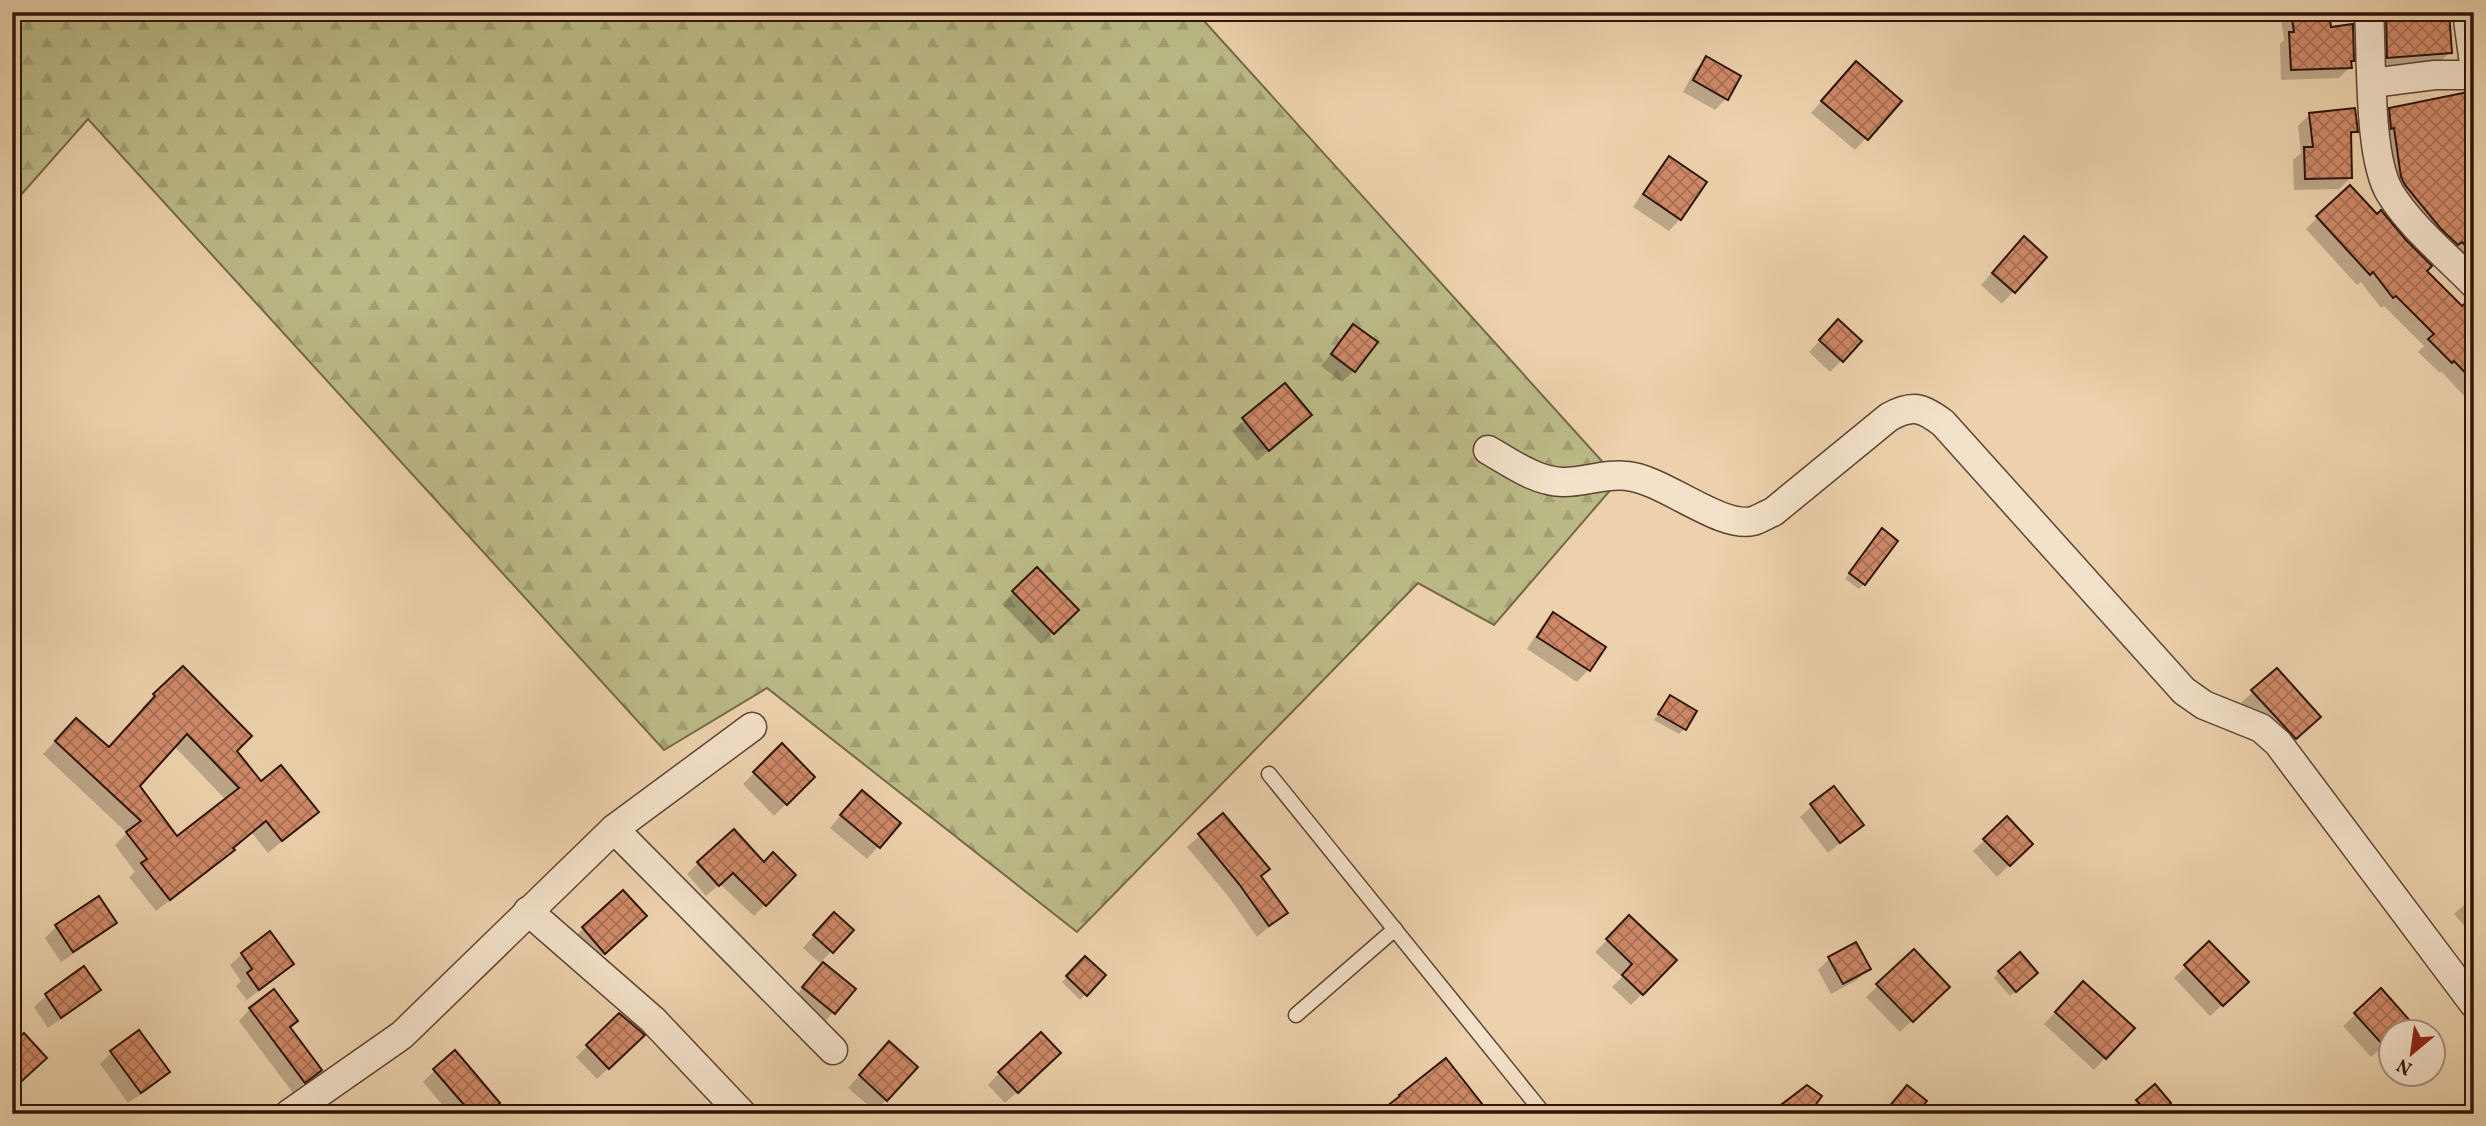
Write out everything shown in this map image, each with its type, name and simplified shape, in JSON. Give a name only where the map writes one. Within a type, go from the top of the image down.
[{"type":"street","points":[[2369,12],[2376,149],[2381,173],[2389,192],[2404,212],[2474,284]]},
{"type":"street","points":[[2467,12],[2474,64]]},
{"type":"street","points":[[2372,83],[2435,75],[2474,75]]},
{"type":"street","points":[[1488,450],[1540,478],[1563,482],[1628,475],[1730,519],[1752,521],[1773,512],[1889,417],[1904,409],[1917,408],[1933,415],[1943,422],[2184,691],[2204,705],[2261,728],[2278,743],[2474,1004]]},
{"type":"street","points":[[289,1114],[402,1035],[614,829],[752,727]]},
{"type":"street","points":[[614,829],[833,1050]]},
{"type":"street","points":[[528,911],[653,1020],[742,1114]]},
{"type":"lane","points":[[1269,774],[1544,1114]]},
{"type":"lane","points":[[1296,1015],[1395,929]]},
{"type":"green space","points":[[12,12],[1196,12],[1619,480],[1494,625],[1418,583],[1077,932],[767,688],[664,750],[88,119],[12,205]]},
{"type":"building","points":[[2291,12],[2329,12],[2331,27],[2353,24],[2352,68],[2291,70],[2289,32],[2294,32]]},
{"type":"building","points":[[2386,12],[2449,12],[2452,53],[2387,58]]},
{"type":"building","points":[[1706,56],[1741,76],[1728,100],[1693,80]]},
{"type":"building","points":[[1856,61],[1902,101],[1868,140],[1821,101]]},
{"type":"building","points":[[2474,92],[2474,254],[2462,242],[2458,245],[2441,229],[2405,185],[2401,177],[2394,128],[2391,129],[2389,108]]},
{"type":"building","points":[[2355,108],[2358,132],[2351,132],[2352,178],[2305,179],[2304,147],[2313,147],[2309,113]]},
{"type":"building","points":[[1669,156],[1707,182],[1681,220],[1643,194]]},
{"type":"building","points":[[2350,185],[2377,214],[2381,210],[2432,266],[2427,271],[2462,306],[2469,300],[2474,300],[2474,382],[2428,339],[2434,334],[2396,296],[2393,298],[2373,272],[2370,275],[2316,216]]},
{"type":"building","points":[[2024,236],[2047,257],[2015,293],[1992,273]]},
{"type":"building","points":[[1838,319],[1862,341],[1843,362],[1819,340]]},
{"type":"building","points":[[1353,324],[1378,342],[1355,372],[1331,354]]},
{"type":"building","points":[[1285,383],[1312,415],[1269,451],[1242,418]]},
{"type":"building","points":[[1882,528],[1898,541],[1865,585],[1849,573]]},
{"type":"building","points":[[1037,567],[1079,610],[1054,634],[1012,591]]},
{"type":"building","points":[[1553,612],[1606,647],[1590,671],[1537,637]]},
{"type":"building","points":[[183,666],[252,736],[237,751],[261,781],[281,765],[319,812],[282,841],[266,821],[233,848],[235,850],[170,900],[141,863],[147,859],[126,832],[141,821],[55,741],[76,718],[109,747],[155,696],[153,694]],"holes":[[[187,734],[239,788],[177,836],[140,786]]]},
{"type":"building","points":[[2277,668],[2321,717],[2296,739],[2251,690]]},
{"type":"building","points":[[1670,695],[1697,711],[1686,730],[1658,714]]},
{"type":"building","points":[[782,743],[815,777],[787,805],[753,772]]},
{"type":"building","points":[[1834,786],[1864,825],[1840,843],[1810,804]]},
{"type":"building","points":[[862,790],[901,823],[880,848],[840,815]]},
{"type":"building","points":[[1223,813],[1270,869],[1261,876],[1288,913],[1269,926],[1198,834]]},
{"type":"building","points":[[2007,816],[2033,844],[2010,866],[1983,839]]},
{"type":"building","points":[[734,829],[764,862],[773,852],[796,875],[766,906],[733,873],[719,886],[697,862]]},
{"type":"building","points":[[623,890],[647,916],[605,954],[582,927]]},
{"type":"building","points":[[99,896],[117,923],[73,952],[55,925]]},
{"type":"building","points":[[834,912],[854,930],[833,953],[813,935]]},
{"type":"building","points":[[1629,915],[1677,960],[1643,995],[1622,975],[1632,964],[1606,939]]},
{"type":"building","points":[[270,931],[294,964],[259,990],[247,973],[252,969],[241,953]]},
{"type":"building","points":[[2209,941],[2249,982],[2223,1006],[2184,965]]},
{"type":"building","points":[[1856,942],[1871,969],[1843,984],[1828,957]]},
{"type":"building","points":[[1914,949],[1950,987],[1913,1022],[1876,984]]},
{"type":"building","points":[[2020,952],[2038,973],[2016,992],[1998,971]]},
{"type":"building","points":[[1085,956],[1106,975],[1087,996],[1066,976]]},
{"type":"building","points":[[823,962],[856,989],[835,1014],[802,987]]},
{"type":"building","points":[[84,966],[101,990],[61,1018],[45,994]]},
{"type":"building","points":[[2083,981],[2135,1028],[2106,1059],[2055,1012]]},
{"type":"building","points":[[2381,988],[2407,1018],[2378,1018],[2378,1039],[2354,1013]]},
{"type":"building","points":[[274,989],[298,1021],[290,1027],[322,1070],[305,1083],[249,1008]]},
{"type":"building","points":[[619,1013],[645,1035],[609,1069],[586,1045]]},
{"type":"building","points":[[139,1030],[170,1072],[141,1093],[110,1051]]},
{"type":"building","points":[[1041,1032],[1061,1053],[1018,1093],[998,1072]]},
{"type":"building","points":[[24,1033],[47,1058],[12,1090],[12,1044]]},
{"type":"building","points":[[889,1041],[918,1067],[887,1101],[859,1075]]},
{"type":"building","points":[[455,1050],[500,1103],[487,1114],[472,1114],[433,1069]]},
{"type":"building","points":[[1446,1058],[1490,1114],[1377,1114],[1399,1095]]},
{"type":"building","points":[[2155,1084],[2171,1103],[2158,1114],[2149,1114],[2136,1100]]},
{"type":"building","points":[[1807,1085],[1822,1096],[1809,1114],[1769,1114]]},
{"type":"building","points":[[1907,1085],[1927,1101],[1916,1114],[1883,1114]]}]
